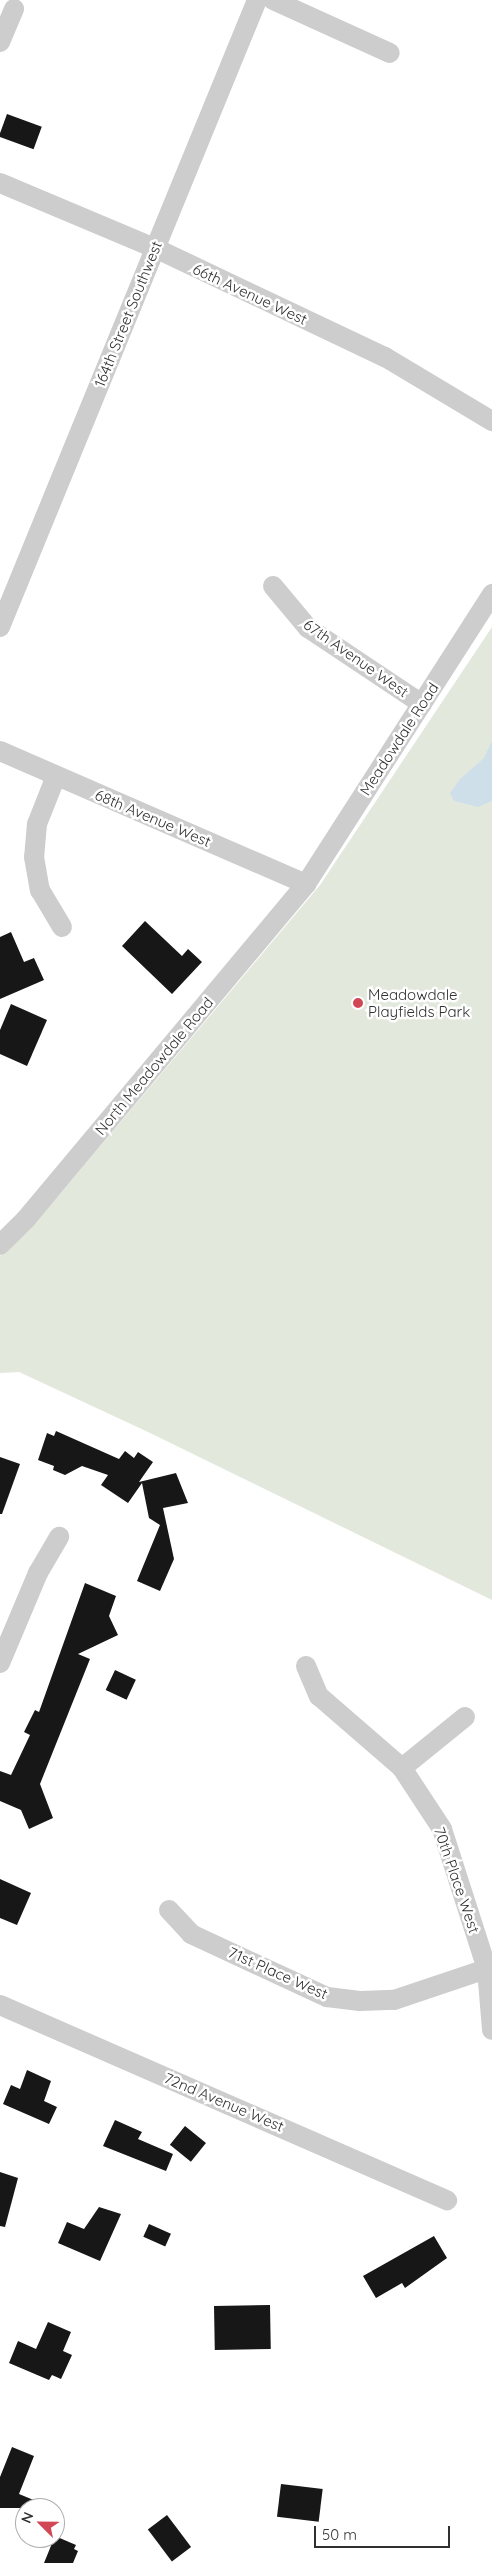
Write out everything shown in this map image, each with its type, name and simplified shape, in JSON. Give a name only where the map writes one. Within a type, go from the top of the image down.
[{"type":"street","name":"164th Street Southwest","points":[[0,628],[257,0]]},
{"type":"street","points":[[273,0],[390,54]]},
{"type":"street","points":[[0,42],[14,9]]},
{"type":"street","name":"66th Avenue West","points":[[0,183],[155,248],[385,357],[492,421]]},
{"type":"street","name":"67th Avenue West","points":[[273,586],[308,628],[422,704]]},
{"type":"street","name":"Meadowdale Road","points":[[306,884],[492,594]]},
{"type":"street","name":"68th Avenue West","points":[[0,751],[306,884]]},
{"type":"street","points":[[56,776],[37,824],[34,857],[40,890],[62,927]]},
{"type":"street","name":"North Meadowdale Road","points":[[0,1245],[26,1219],[306,884]]},
{"type":"street","points":[[0,1663],[38,1573],[59,1537]]},
{"type":"street","name":"70th Place West","points":[[306,1666],[319,1696],[402,1768],[442,1829],[489,1968],[492,2030]]},
{"type":"street","points":[[402,1768],[465,1718]]},
{"type":"street","name":"71st Place West","points":[[169,1910],[191,1934],[327,1997],[360,2001],[394,2000],[489,1968]]},
{"type":"street","name":"72nd Avenue West","points":[[0,2005],[447,2200]]},
{"type":"shaded area","name":"Meadowdale Playfields Park","points":[[492,627],[492,1600],[148,1432],[19,1372],[0,1373],[0,1256],[60,1194],[320,885]]},
{"type":"shaded area","points":[[492,741],[492,801],[478,807],[454,801],[450,793],[460,779],[484,758]]},
{"type":"building","points":[[7,114],[42,127],[34,149],[0,137]]},
{"type":"building","points":[[145,921],[182,956],[188,949],[202,962],[172,994],[122,946]]},
{"type":"building","points":[[11,932],[24,962],[34,958],[44,980],[0,999],[0,937]]},
{"type":"building","points":[[11,1004],[47,1020],[27,1066],[0,1054],[0,1030]]},
{"type":"building","points":[[56,1431],[119,1459],[125,1451],[134,1458],[138,1452],[153,1462],[139,1482],[176,1473],[188,1503],[163,1508],[174,1559],[160,1591],[137,1581],[160,1525],[149,1518],[142,1483],[128,1503],[101,1485],[108,1475],[82,1466],[65,1475],[53,1470],[54,1466],[38,1460],[47,1433],[54,1436]]},
{"type":"building","points":[[0,1457],[20,1464],[2,1514],[0,1514]]},
{"type":"building","points":[[85,1583],[116,1596],[109,1616],[118,1635],[78,1654],[90,1659],[40,1784],[53,1818],[29,1829],[21,1810],[0,1801],[0,1771],[11,1775],[30,1735],[24,1732],[35,1710],[39,1712]]},
{"type":"building","points":[[115,1670],[136,1680],[127,1700],[106,1690]]},
{"type":"building","points":[[0,1879],[31,1893],[17,1925],[0,1918]]},
{"type":"building","points":[[27,2070],[51,2081],[44,2101],[57,2107],[49,2124],[3,2104],[11,2085],[20,2089]]},
{"type":"building","points":[[115,2120],[142,2132],[138,2139],[173,2154],[166,2171],[103,2146]]},
{"type":"building","points":[[185,2126],[206,2143],[191,2162],[170,2145]]},
{"type":"building","points":[[0,2172],[18,2178],[5,2227],[0,2226]]},
{"type":"building","points":[[99,2207],[121,2214],[100,2261],[58,2243],[67,2222],[84,2229]]},
{"type":"building","points":[[149,2224],[171,2234],[165,2247],[143,2237]]},
{"type":"building","points":[[434,2236],[447,2258],[405,2288],[402,2283],[376,2298],[363,2276]]},
{"type":"building","points":[[270,2305],[271,2349],[215,2350],[214,2306]]},
{"type":"building","points":[[48,2322],[71,2332],[63,2351],[72,2355],[61,2379],[52,2375],[49,2380],[9,2363],[18,2341],[36,2349]]},
{"type":"building","points":[[12,2447],[34,2456],[19,2494],[29,2498],[15,2498],[15,2508],[0,2508],[0,2477]]},
{"type":"building","points":[[281,2484],[323,2489],[319,2522],[277,2517]]},
{"type":"building","points":[[167,2515],[191,2547],[172,2561],[148,2529]]},
{"type":"building","points":[[65,2540],[76,2545],[74,2549],[78,2551],[73,2563],[44,2563],[50,2548],[65,2548]]},
{"type":"place","name":"Meadowdale Playfields Park","points":[[358,1003]]}]
